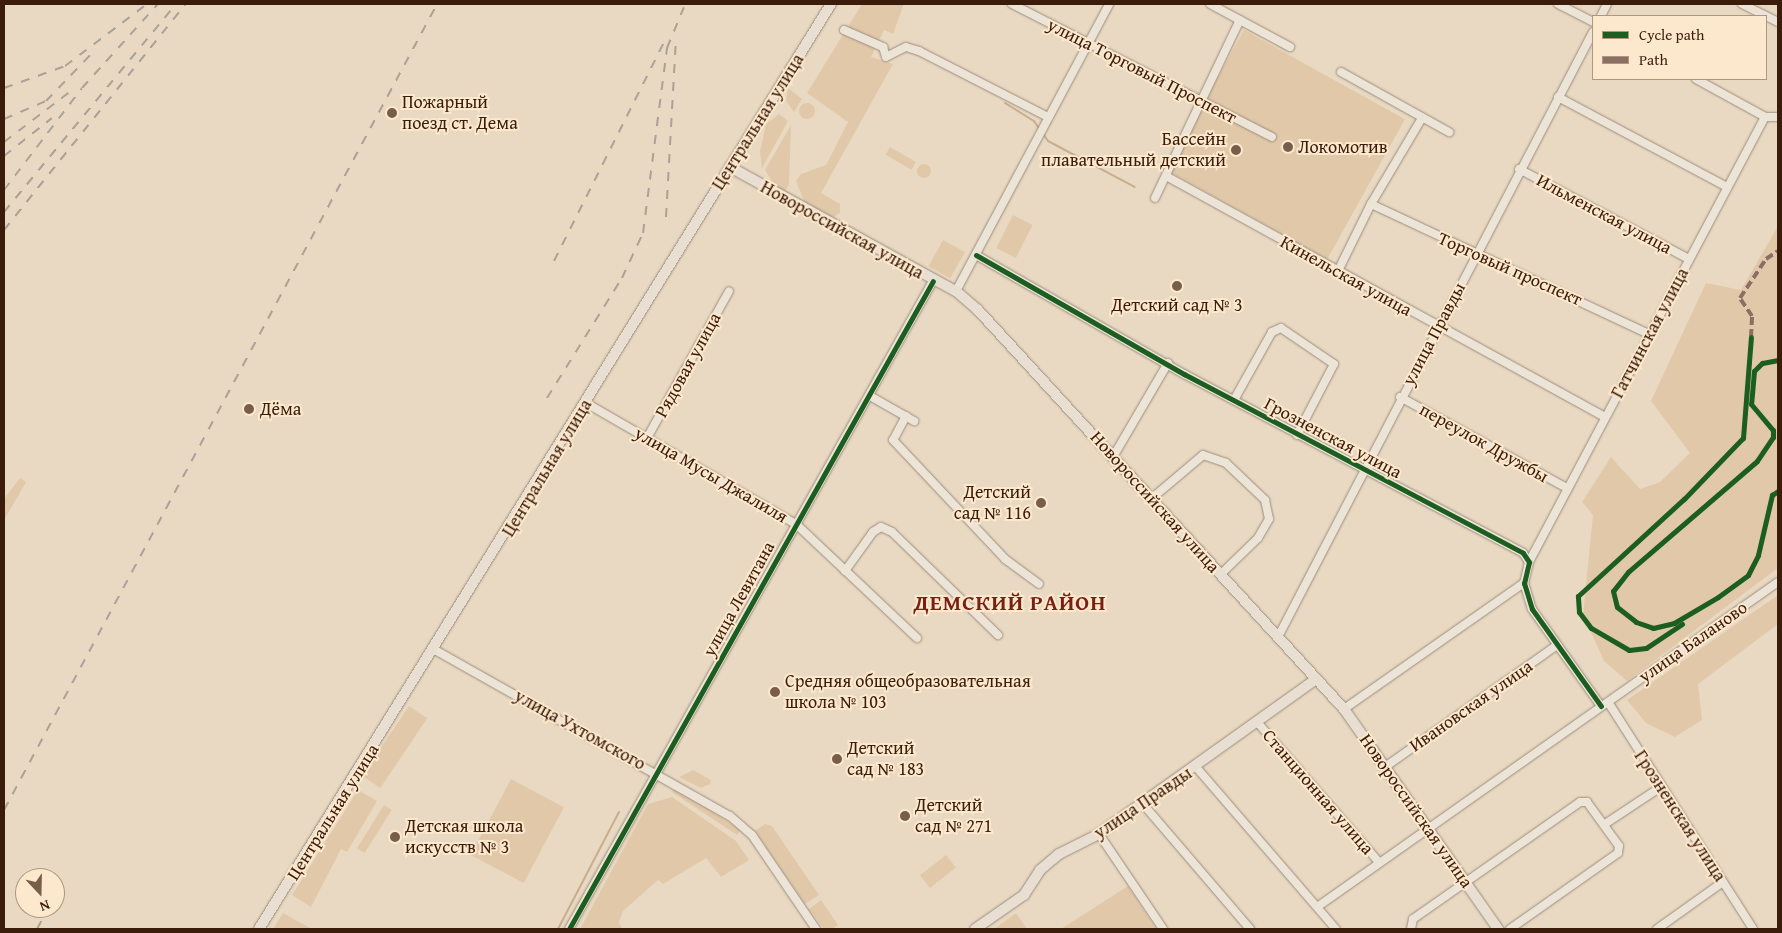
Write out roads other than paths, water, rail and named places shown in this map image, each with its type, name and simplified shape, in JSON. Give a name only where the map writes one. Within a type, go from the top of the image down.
[{"type":"main road","name":"Центральная улица","points":[[258,929],[436,650],[730,166],[831,4]]},
{"type":"main road","name":"Новороссийская улица","points":[[730,166],[933,281],[956,291],[1019,352],[1344,709],[1498,929]]},
{"type":"main road","name":"улица Правды","points":[[975,929],[1024,895],[1044,865],[1070,846],[1099,834],[1144,804],[1316,679]]},
{"type":"street","name":"улица Торговый Проспект","points":[[1012,4],[1272,137]]},
{"type":"street","points":[[956,291],[1108,4]]},
{"type":"street","points":[[1210,4],[1290,47]]},
{"type":"street","points":[[1558,4],[1592,21]]},
{"type":"street","points":[[1742,4],[1764,15]]},
{"type":"street","points":[[1155,198],[1200,100],[1240,20]]},
{"type":"street","points":[[844,30],[883,47],[886,57],[906,46],[919,51],[1048,117]]},
{"type":"street","name":"улица Правды","points":[[1278,637],[1363,469],[1592,34]]},
{"type":"street","points":[[1341,72],[1449,132]]},
{"type":"street","points":[[1698,80],[1765,117],[1778,118]]},
{"type":"street","points":[[1558,97],[1728,187]]},
{"type":"street","name":"Гатчинская улица","points":[[1529,562],[1765,117]]},
{"type":"street","points":[[1338,271],[1371,204],[1422,118]]},
{"type":"street","name":"Ильменская улица","points":[[1520,169],[1689,260]]},
{"type":"street","name":"Кинельская улица","points":[[1166,176],[1437,327],[1605,417]]},
{"type":"street","name":"Торговый проспект","points":[[1371,204],[1649,334]]},
{"type":"street","name":"Грозненская улица","points":[[976,255],[1297,435],[1518,550],[1529,562]]},
{"type":"street","name":"улица Левитана","points":[[569,929],[933,281]]},
{"type":"street","name":"Рядовая улица","points":[[647,438],[729,291]]},
{"type":"street","points":[[1234,400],[1272,332],[1281,328],[1334,364],[1297,435]]},
{"type":"street","points":[[1113,456],[1168,363]]},
{"type":"street","points":[[870,396],[914,421]]},
{"type":"street","name":"переулок Дружбы","points":[[1400,398],[1567,488]]},
{"type":"street","name":"улица Мусы Джалиля","points":[[586,403],[797,525],[917,638]]},
{"type":"street","points":[[906,416],[893,440],[1005,559],[1039,584]]},
{"type":"street","points":[[1152,498],[1203,454],[1226,463],[1265,500],[1269,519],[1258,538],[1221,574]]},
{"type":"street","points":[[845,571],[873,532],[881,527],[892,532],[998,635]]},
{"type":"street","points":[[1344,709],[1524,583],[1529,562]]},
{"type":"street","name":"улица Баланово","points":[[1320,905],[1426,827],[1778,582]]},
{"type":"street","name":"Грозненская улица","points":[[1524,583],[1532,609],[1557,645],[1605,704],[1753,929]]},
{"type":"street","name":"Ивановская улица","points":[[1385,767],[1557,645]]},
{"type":"street","name":"улица Ухтомского","points":[[436,650],[657,773],[744,827],[816,929]]},
{"type":"street","name":"Станционная улица","points":[[1258,723],[1378,861]]},
{"type":"street","points":[[1196,767],[1320,905],[1336,929]]},
{"type":"street","points":[[1605,824],[1661,787]]},
{"type":"street","points":[[1411,929],[1413,919],[1580,802],[1587,802],[1605,824],[1619,846],[1618,853],[1510,929]]},
{"type":"street","points":[[1144,804],[1250,929]]},
{"type":"street","points":[[1099,834],[1163,929]]},
{"type":"street","points":[[1657,929],[1723,882]]},
{"type":"waterway","points":[[1005,103],[1034,121],[1040,130]]},
{"type":"waterway","points":[[1043,134],[1048,141],[1135,187]]},
{"type":"waterway","points":[[558,929],[619,812]]},
{"type":"railway","points":[[4,88],[65,66],[147,4]]},
{"type":"railway","points":[[4,190],[82,88],[158,4]]},
{"type":"railway","points":[[4,212],[176,4]]},
{"type":"railway","points":[[4,230],[186,4]]},
{"type":"railway","points":[[4,810],[437,4]]},
{"type":"railway","points":[[547,398],[622,278],[643,233],[667,48],[684,7]]},
{"type":"railway","points":[[554,261],[666,38]]},
{"type":"railway","points":[[666,217],[676,38]]},
{"type":"railway","points":[[4,119],[46,101],[95,50]]},
{"type":"railway","points":[[4,142],[75,88]]},
{"type":"railway","points":[[4,156],[52,118]]},
{"type":"railway","points":[[37,929],[43,918]]},
{"type":"place","name":"Пожарный поезд ст. Дема","points":[[392,113]]},
{"type":"place","name":"Локомотив","points":[[1288,147]]},
{"type":"place","name":"Бассейн плавательный детский","points":[[1236,150]]},
{"type":"place","name":"Детский сад № 3","points":[[1177,286]]},
{"type":"place","name":"Дёма","points":[[249,409]]},
{"type":"place","name":"Детский сад № 116","points":[[1041,503]]},
{"type":"place","name":"Средняя общеобразовательная школа № 103","points":[[775,692]]},
{"type":"place","name":"Детский сад № 183","points":[[837,759]]},
{"type":"place","name":"Детский сад № 271","points":[[905,816]]},
{"type":"place","name":"Детская школа искусств № 3","points":[[395,837]]},
{"type":"district","name":"ДЕМСКИЙ РАЙОН","points":[[1010,603]]}]
